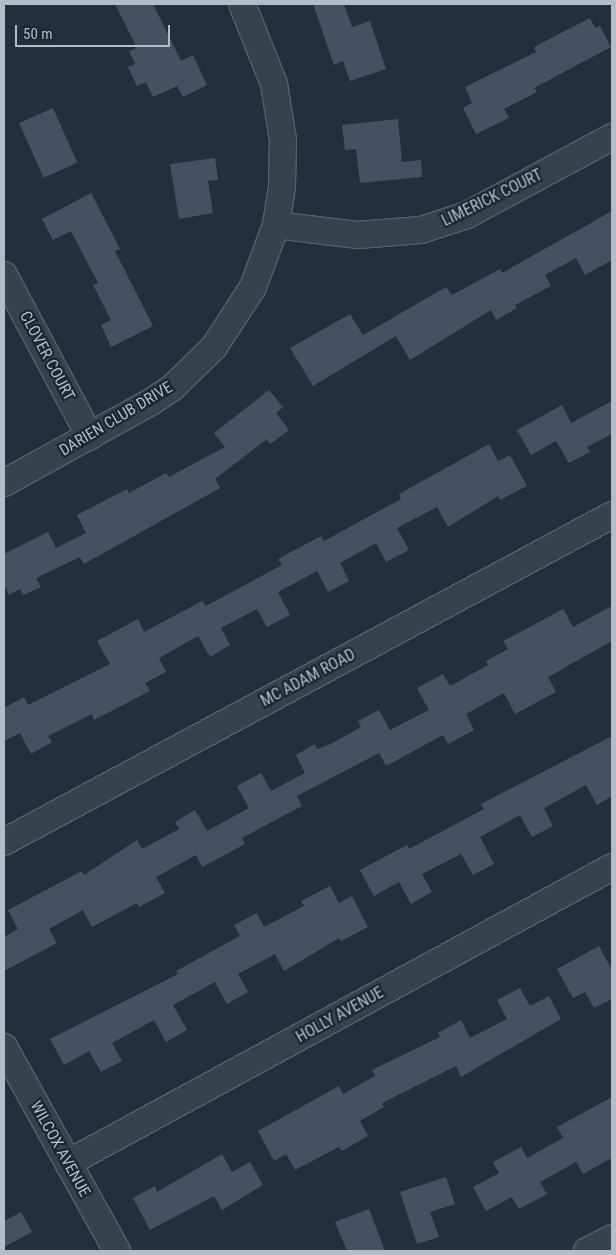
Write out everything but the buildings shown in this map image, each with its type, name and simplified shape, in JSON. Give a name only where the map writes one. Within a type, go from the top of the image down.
[{"type":"street","name":"DARIEN CLUB DRIVE","points":[[4,483],[90,437],[173,387],[214,347],[231,326],[252,287],[276,226],[284,163],[281,117],[265,57],[242,4]]},
{"type":"street","name":"LIMERICK COURT","points":[[276,226],[358,235],[421,230],[467,215],[612,138]]},
{"type":"street","name":"CLOVER COURT","points":[[4,275],[90,437]]},
{"type":"street","name":"MC ADAM ROAD","points":[[4,842],[612,515]]},
{"type":"street","name":"HOLLY AVENUE","points":[[68,1163],[612,867]]},
{"type":"street","name":"WILCOX AVENUE","points":[[4,1046],[117,1251]]},
{"type":"street","points":[[587,1251],[612,1238]]}]
